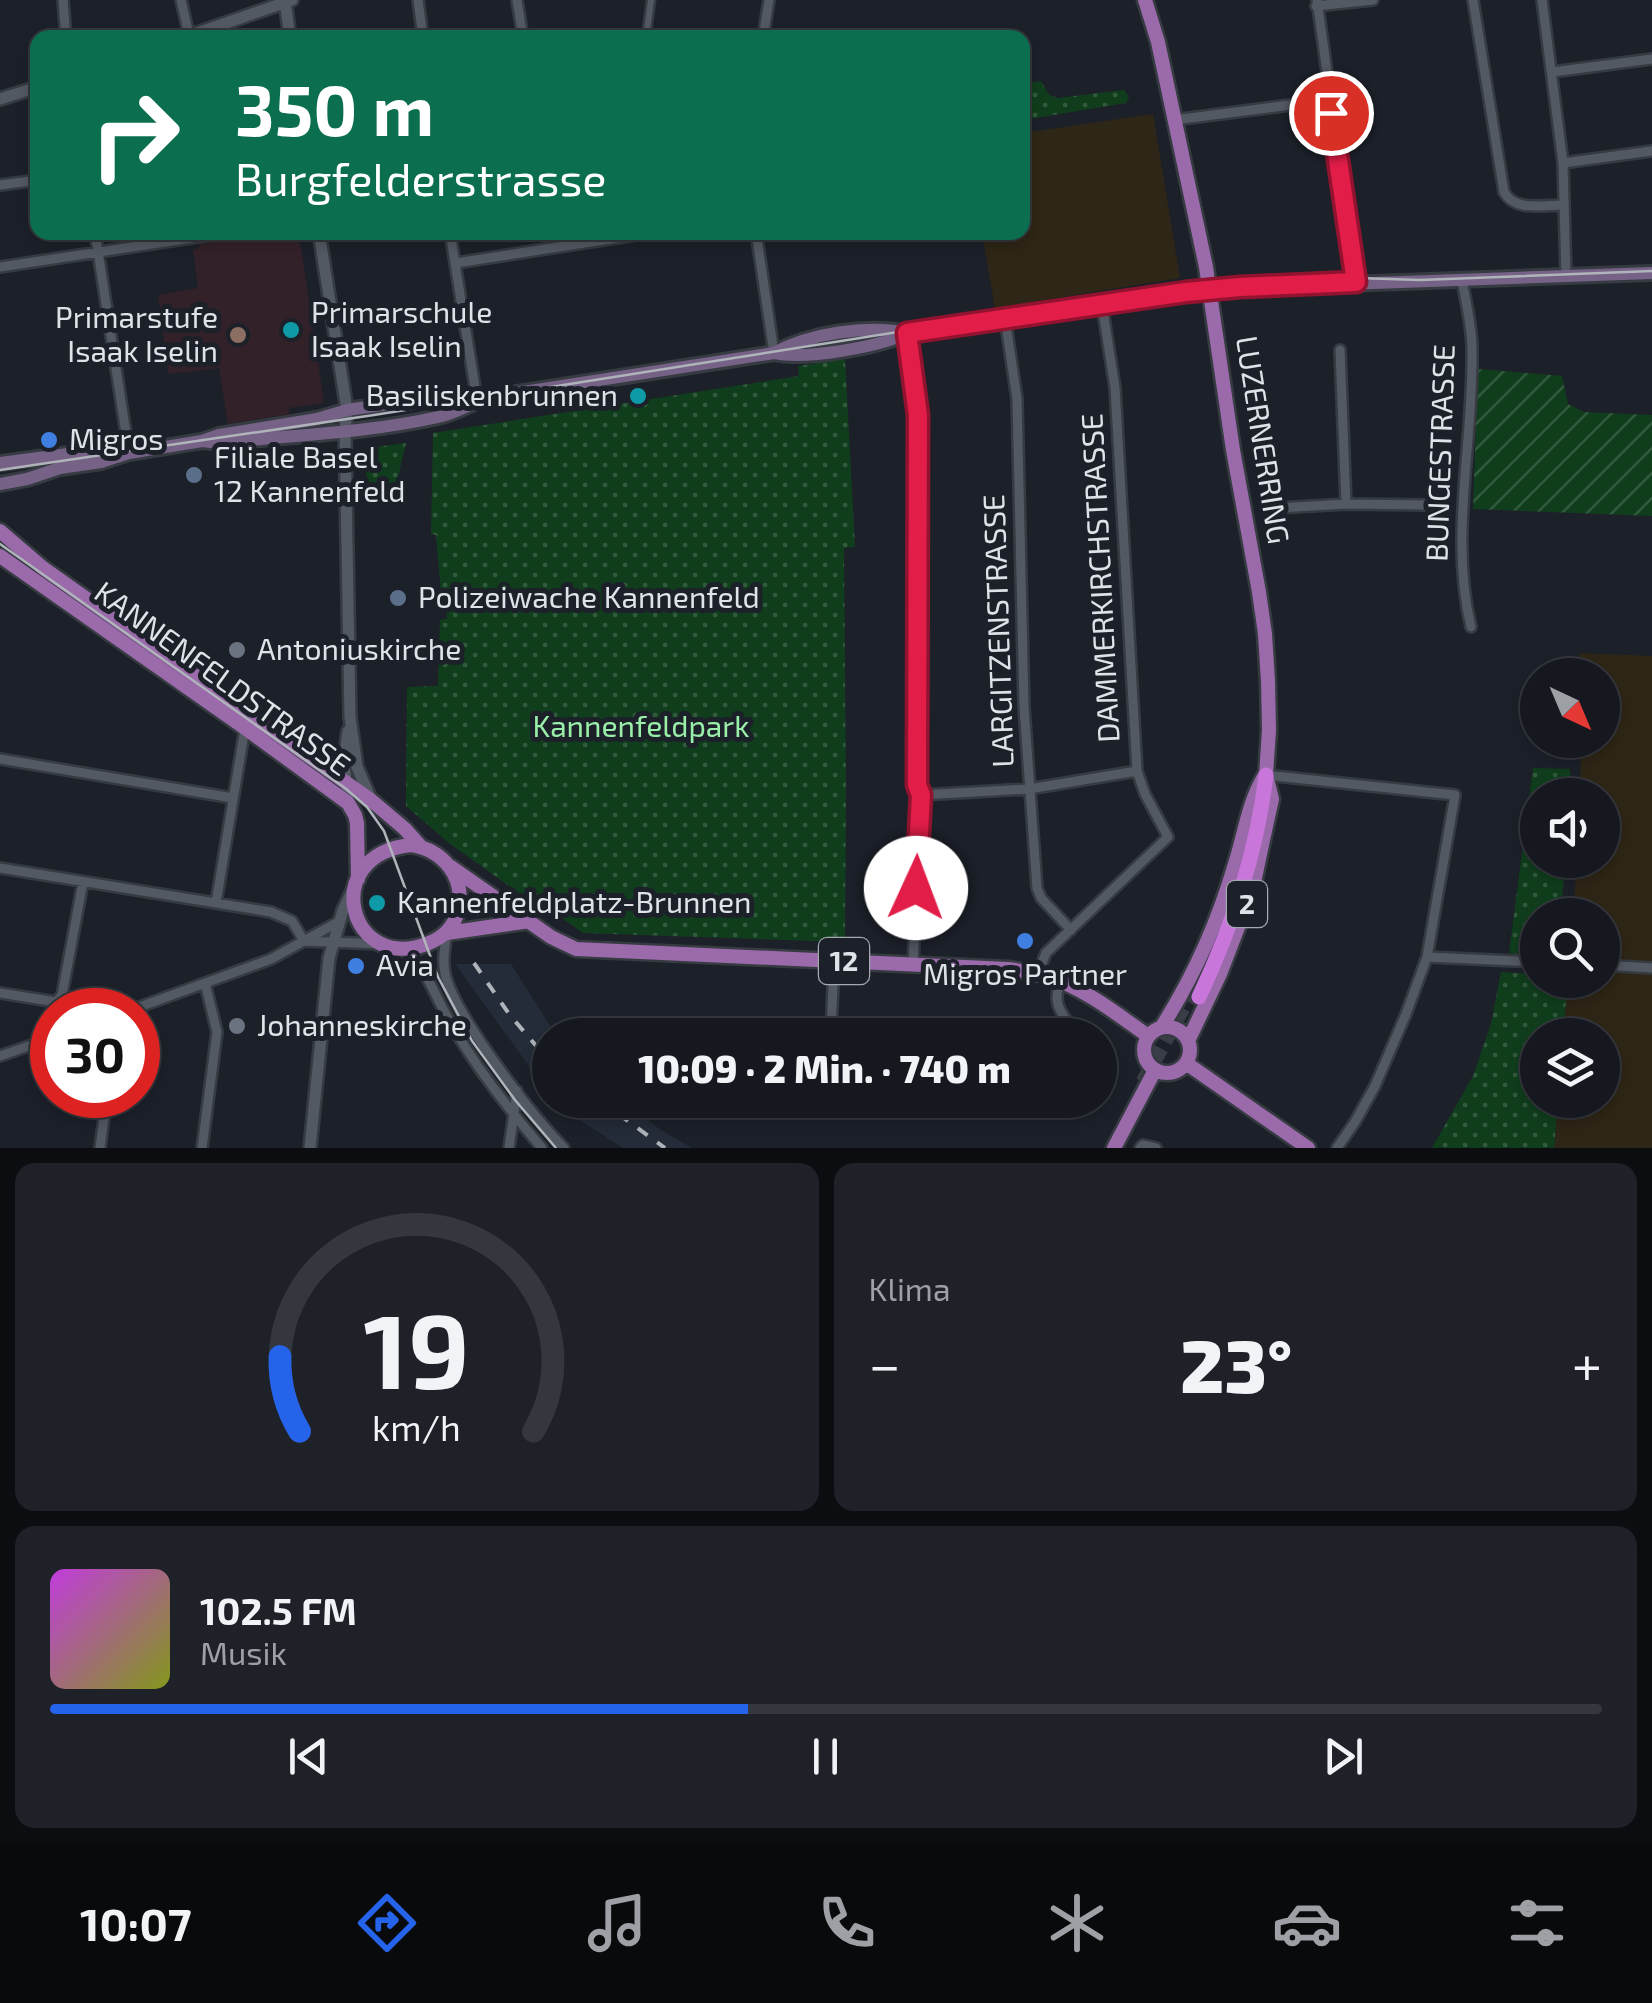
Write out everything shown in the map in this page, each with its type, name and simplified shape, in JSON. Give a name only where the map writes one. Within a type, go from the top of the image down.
[{"type":"highway","points":[[1195,995],[1221,947],[1243,885],[1266,775]]},
{"type":"main road","name":"LUZERNERRING","points":[[1145,0],[1159,48],[1209,290],[1265,634],[1266,775],[1272,799],[1255,878],[1220,974],[1188,1041]]},
{"type":"main road","points":[[0,463],[98,450],[129,452],[345,430],[440,416],[476,400],[774,353],[809,338],[871,330],[907,333],[1209,290],[1652,273]]},
{"type":"main road","points":[[202,442],[347,410],[450,395],[476,400]]},
{"type":"main road","points":[[0,484],[129,452]]},
{"type":"main road","name":"KANNENFELDSTRASSE","points":[[0,531],[348,803],[357,823],[358,879]]},
{"type":"main road","name":"KANNENFELDSTRASSE","points":[[0,556],[344,781],[405,829],[421,847]]},
{"type":"main road","name":"LUZERNERRING","points":[[1154,1032],[1194,971],[1207,942],[1236,862],[1255,792],[1266,775]]},
{"type":"main road","points":[[446,933],[460,905],[451,867],[421,847],[402,846],[382,852],[367,864],[358,879],[355,917],[365,932],[381,944],[407,948],[426,945],[446,933],[530,921]]},
{"type":"main road","name":"12","points":[[451,867],[576,949],[1038,973],[1061,981],[1154,1032],[1174,1028],[1188,1041]]},
{"type":"main road","points":[[1154,1032],[1144,1051],[1155,1070],[1168,1073],[1181,1068],[1190,1052],[1188,1041]]},
{"type":"main road","points":[[1186,1063],[1308,1148]]},
{"type":"main road","points":[[1114,1148],[1155,1070]]},
{"type":"street","points":[[63,0],[65,30]]},
{"type":"street","points":[[181,0],[185,30]]},
{"type":"street","points":[[418,0],[422,30]]},
{"type":"street","points":[[517,0],[522,30]]},
{"type":"street","points":[[647,30],[652,0]]},
{"type":"street","points":[[763,30],[769,0]]},
{"type":"street","points":[[1304,0],[1372,0]]},
{"type":"street","points":[[1473,0],[1504,192],[1520,206],[1564,204]]},
{"type":"street","points":[[1542,0],[1563,163],[1566,276]]},
{"type":"street","points":[[203,30],[287,1],[289,30]]},
{"type":"street","points":[[1316,3],[1356,282]]},
{"type":"street","points":[[1552,72],[1652,59]]},
{"type":"street","points":[[0,99],[30,90]]},
{"type":"street","points":[[1174,120],[1329,100]]},
{"type":"street","points":[[1563,163],[1652,151]]},
{"type":"street","points":[[0,185],[30,181]]},
{"type":"street","points":[[97,240],[129,452]]},
{"type":"street","points":[[0,267],[181,240]]},
{"type":"street","points":[[320,240],[347,410],[350,717],[357,767],[372,801]]},
{"type":"street","points":[[452,240],[476,400]]},
{"type":"street","points":[[456,263],[604,240]]},
{"type":"street","points":[[757,240],[774,353]]},
{"type":"street","name":"BUNGESTRASSE","points":[[1462,280],[1472,346],[1463,505],[1463,597],[1471,627]]},
{"type":"street","name":"DAMMERKIRCHSTRASSE","points":[[1071,930],[1166,841],[1168,834],[1137,771],[1114,388],[1102,305]]},
{"type":"street","name":"LARGITZENSTRASSE","points":[[1005,318],[1017,399],[1028,789],[1036,888],[1040,898],[1071,930]]},
{"type":"street","points":[[907,333],[918,415],[917,785],[921,795],[913,964]]},
{"type":"street","points":[[1340,350],[1346,504]]},
{"type":"street","points":[[1278,508],[1429,504]]},
{"type":"street","points":[[1449,505],[1463,505]]},
{"type":"street","points":[[348,803],[344,750],[350,717]]},
{"type":"street","points":[[216,903],[249,722]]},
{"type":"street","points":[[0,759],[233,798]]},
{"type":"street","points":[[921,795],[1028,789],[1137,771]]},
{"type":"street","points":[[1266,775],[1455,795],[1427,956],[1380,1074],[1337,1148]]},
{"type":"street","points":[[0,868],[282,916],[297,928],[304,941]]},
{"type":"street","points":[[310,1148],[333,944],[358,879]]},
{"type":"street","points":[[0,993],[56,1002],[62,995],[83,882]]},
{"type":"street","points":[[160,1000],[271,959],[340,920]]},
{"type":"street","points":[[1038,973],[1046,953],[1071,930]]},
{"type":"street","points":[[446,933],[444,967],[449,984],[478,1036],[564,1148]]},
{"type":"street","points":[[304,941],[381,944]]},
{"type":"street","points":[[407,948],[464,1046],[512,1114],[542,1148]]},
{"type":"street","points":[[1427,956],[1520,961]]},
{"type":"street","points":[[832,1018],[834,961]]},
{"type":"street","points":[[1620,967],[1652,968]]},
{"type":"street","points":[[1061,981],[1057,1005],[1066,1018]]},
{"type":"street","points":[[202,1148],[217,1032],[205,983]]},
{"type":"street","points":[[0,1056],[30,1046]]},
{"type":"street","points":[[509,1148],[517,1091]]},
{"type":"street","points":[[100,1148],[103,1118]]},
{"type":"street","points":[[1142,1147],[1156,1148]]},
{"type":"shaded area","points":[[1153,114],[1180,278],[995,308],[983,240],[1030,240],[1030,132]]},
{"type":"shaded area","name":"Primarstufe Isaak Iselin","points":[[300,240],[324,403],[289,408],[289,414],[228,424],[219,368],[168,374],[158,295],[198,288],[193,249],[200,244]]},
{"type":"shaded area","points":[[1579,653],[1652,656],[1652,1148],[1554,1148],[1556,1118],[1620,1118],[1620,1018],[1565,1018],[1566,998],[1620,998],[1620,898],[1574,898],[1576,878],[1620,878],[1620,778],[1580,778],[1581,758],[1620,758],[1620,658],[1579,658]]},
{"type":"shaded area","points":[[455,964],[511,964],[545,1018],[532,1018],[532,1070]]},
{"type":"shaded area","points":[[577,1118],[646,1118],[692,1148],[623,1148]]},
{"type":"green space","points":[[1041,81],[1049,95],[1058,98],[1124,90],[1129,97],[1126,103],[1030,119],[1030,83]]},
{"type":"green space","name":"Kannenfeldpark","points":[[845,359],[855,547],[844,548],[845,942],[583,933],[556,914],[553,917],[450,844],[406,806],[407,687],[438,686],[440,620],[447,619],[447,593],[441,592],[436,535],[431,534],[433,433],[799,376],[798,366]]},
{"type":"green space","points":[[1478,369],[1562,376],[1568,404],[1584,412],[1652,415],[1652,516],[1473,509]]},
{"type":"green space","points":[[406,443],[393,498],[367,500],[366,452],[369,448]]},
{"type":"green space","points":[[1533,768],[1570,769],[1570,778],[1532,778]]},
{"type":"green space","points":[[1520,868],[1520,878],[1564,878],[1562,898],[1520,898],[1520,954],[1509,953]]},
{"type":"green space","points":[[1501,972],[1520,973],[1520,998],[1566,998],[1565,1018],[1520,1018],[1520,1118],[1556,1118],[1554,1148],[1432,1148],[1473,1076],[1491,1024]]},
{"type":"tunnel","points":[[1429,505],[1449,505]]},
{"type":"tunnel","points":[[1143,1082],[1191,993]]},
{"type":"tram line","points":[[0,470],[1208,283],[1652,271]]},
{"type":"tram line","points":[[0,544],[367,807],[384,831],[438,977],[472,1041],[556,1148]]},
{"type":"railway","points":[[474,963],[532,1041]]},
{"type":"railway","points":[[624,1118],[665,1148]]},
{"type":"place","name":"Primarschule Isaak Iselin","points":[[291,330]]},
{"type":"place","name":"Primarstufe Isaak Iselin","points":[[238,335]]},
{"type":"place","name":"Basiliskenbrunnen","points":[[638,396]]},
{"type":"place","name":"Migros","points":[[49,440]]},
{"type":"place","name":"Filiale Basel 12 Kannenfeld","points":[[194,475]]},
{"type":"place","name":"Polizeiwache Kannenfeld","points":[[398,598]]},
{"type":"place","name":"Antoniuskirche","points":[[237,650]]},
{"type":"place","name":"Kannenfeldplatz-Brunnen","points":[[377,903]]},
{"type":"place","name":"Migros Partner","points":[[1025,941]]},
{"type":"place","name":"Avia","points":[[356,966]]},
{"type":"place","name":"Johanneskirche","points":[[237,1026]]},
{"type":"route","points":[[916,888],[921,795],[917,785],[918,415],[907,333],[1186,292],[1356,282],[1331,113]]}]
